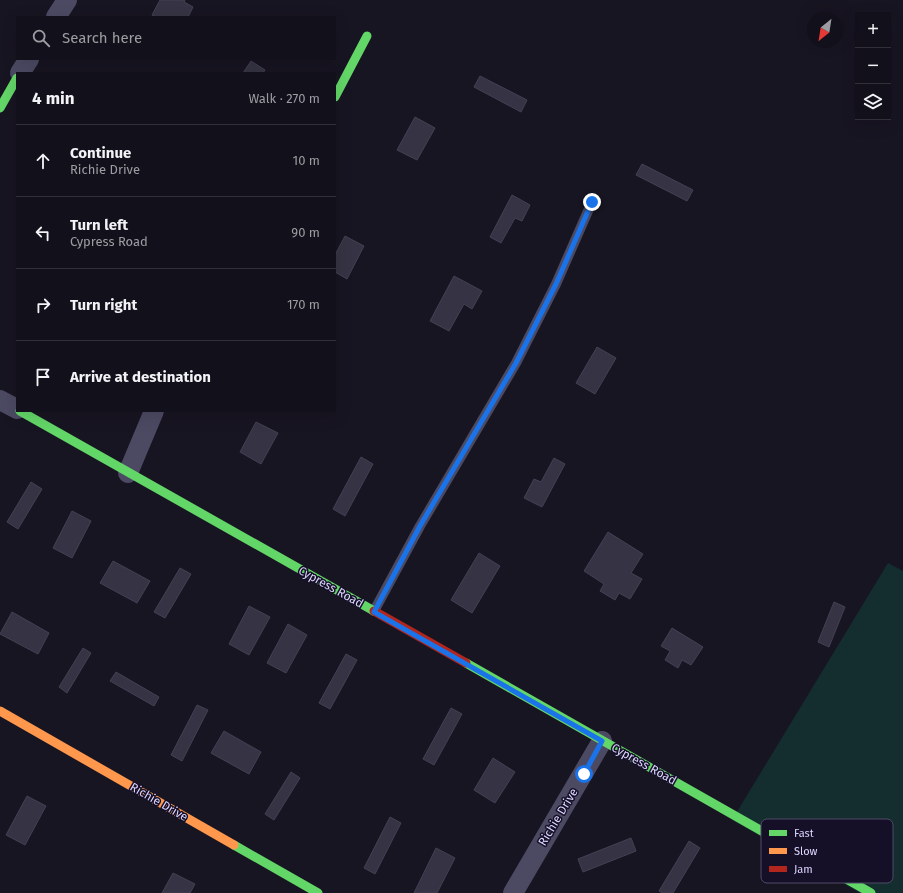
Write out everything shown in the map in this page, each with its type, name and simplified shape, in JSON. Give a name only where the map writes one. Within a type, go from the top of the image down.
[{"type":"street","points":[[57,16],[67,0]]},
{"type":"street","points":[[336,95],[367,36]]},
{"type":"street","points":[[21,72],[28,60]]},
{"type":"street","points":[[0,108],[16,80]]},
{"type":"street","points":[[0,400],[16,408]]},
{"type":"street","name":"Cypress Road","points":[[22,412],[761,831]]},
{"type":"street","points":[[128,473],[154,412]]},
{"type":"street","name":"Richie Drive","points":[[0,711],[318,893]]},
{"type":"street","name":"Richie Drive","points":[[513,893],[602,741]]},
{"type":"street","name":"Cypress Road","points":[[853,883],[871,893]]},
{"type":"lane","points":[[374,612],[420,526],[516,363],[556,284],[592,202]]},
{"type":"green space","points":[[888,563],[903,571],[903,893],[860,893],[842,883],[893,883],[893,819],[761,819],[761,837],[732,820]]},
{"type":"building","points":[[160,0],[185,0],[184,2],[193,7],[188,16],[152,15]]},
{"type":"building","points":[[251,61],[265,70],[264,72],[244,72]]},
{"type":"building","points":[[480,76],[527,100],[521,112],[474,87]]},
{"type":"building","points":[[415,117],[435,128],[417,160],[397,150]]},
{"type":"building","points":[[642,164],[693,190],[687,201],[636,175]]},
{"type":"building","points":[[512,195],[530,205],[522,221],[515,218],[501,243],[490,237]]},
{"type":"building","points":[[345,236],[364,246],[347,279],[336,273],[336,253]]},
{"type":"building","points":[[454,276],[482,291],[472,309],[464,304],[449,331],[430,321]]},
{"type":"building","points":[[597,347],[616,358],[595,394],[576,383]]},
{"type":"building","points":[[256,422],[278,433],[261,464],[240,452]]},
{"type":"building","points":[[361,457],[373,464],[345,516],[333,509]]},
{"type":"building","points":[[554,458],[565,464],[542,507],[524,498],[534,479],[541,482]]},
{"type":"building","points":[[31,482],[42,489],[18,529],[7,522]]},
{"type":"building","points":[[72,511],[91,521],[72,558],[53,548]]},
{"type":"building","points":[[608,532],[643,554],[631,573],[642,579],[630,599],[619,593],[615,600],[600,591],[604,584],[584,571]]},
{"type":"building","points":[[479,553],[500,566],[472,613],[451,600]]},
{"type":"building","points":[[113,561],[150,581],[137,603],[100,583]]},
{"type":"building","points":[[180,568],[191,574],[165,618],[154,612]]},
{"type":"building","points":[[834,602],[845,607],[829,647],[818,642]]},
{"type":"building","points":[[249,606],[270,617],[249,655],[229,644]]},
{"type":"building","points":[[12,612],[49,633],[38,654],[0,634]]},
{"type":"building","points":[[288,624],[307,635],[286,673],[267,663]]},
{"type":"building","points":[[672,628],[703,647],[691,665],[682,660],[678,668],[665,660],[670,651],[661,646]]},
{"type":"building","points":[[83,648],[91,653],[67,693],[59,687]]},
{"type":"building","points":[[346,654],[357,660],[330,709],[319,703]]},
{"type":"building","points":[[116,672],[159,697],[154,706],[110,681]]},
{"type":"building","points":[[197,705],[208,710],[182,761],[171,755]]},
{"type":"building","points":[[451,708],[462,714],[434,765],[423,759]]},
{"type":"building","points":[[224,731],[261,752],[249,774],[211,753]]},
{"type":"building","points":[[493,758],[515,772],[495,803],[474,790]]},
{"type":"building","points":[[291,772],[300,778],[274,820],[265,814]]},
{"type":"building","points":[[27,796],[46,806],[25,845],[6,835]]},
{"type":"building","points":[[390,817],[401,823],[375,874],[364,868]]},
{"type":"building","points":[[631,838],[636,851],[583,872],[578,859]]},
{"type":"building","points":[[689,841],[700,848],[673,893],[662,893],[659,891]]},
{"type":"building","points":[[436,848],[455,858],[437,893],[414,893]]},
{"type":"building","points":[[173,873],[195,884],[190,893],[162,893]]},
{"type":"traffic: fast","points":[[336,95],[367,36]]},
{"type":"traffic: fast","points":[[0,108],[16,80]]},
{"type":"traffic: fast","points":[[22,412],[374,611]]},
{"type":"traffic: fast","points":[[466,663],[761,831]]},
{"type":"traffic: fast","points":[[234,845],[318,893]]},
{"type":"traffic: fast","points":[[853,883],[871,893]]},
{"type":"traffic: slow","points":[[0,711],[234,845]]},
{"type":"traffic: jam","points":[[374,611],[466,663]]},
{"type":"route","points":[[584,774],[602,741],[374,612],[420,526],[516,363],[556,284],[592,202]]}]
